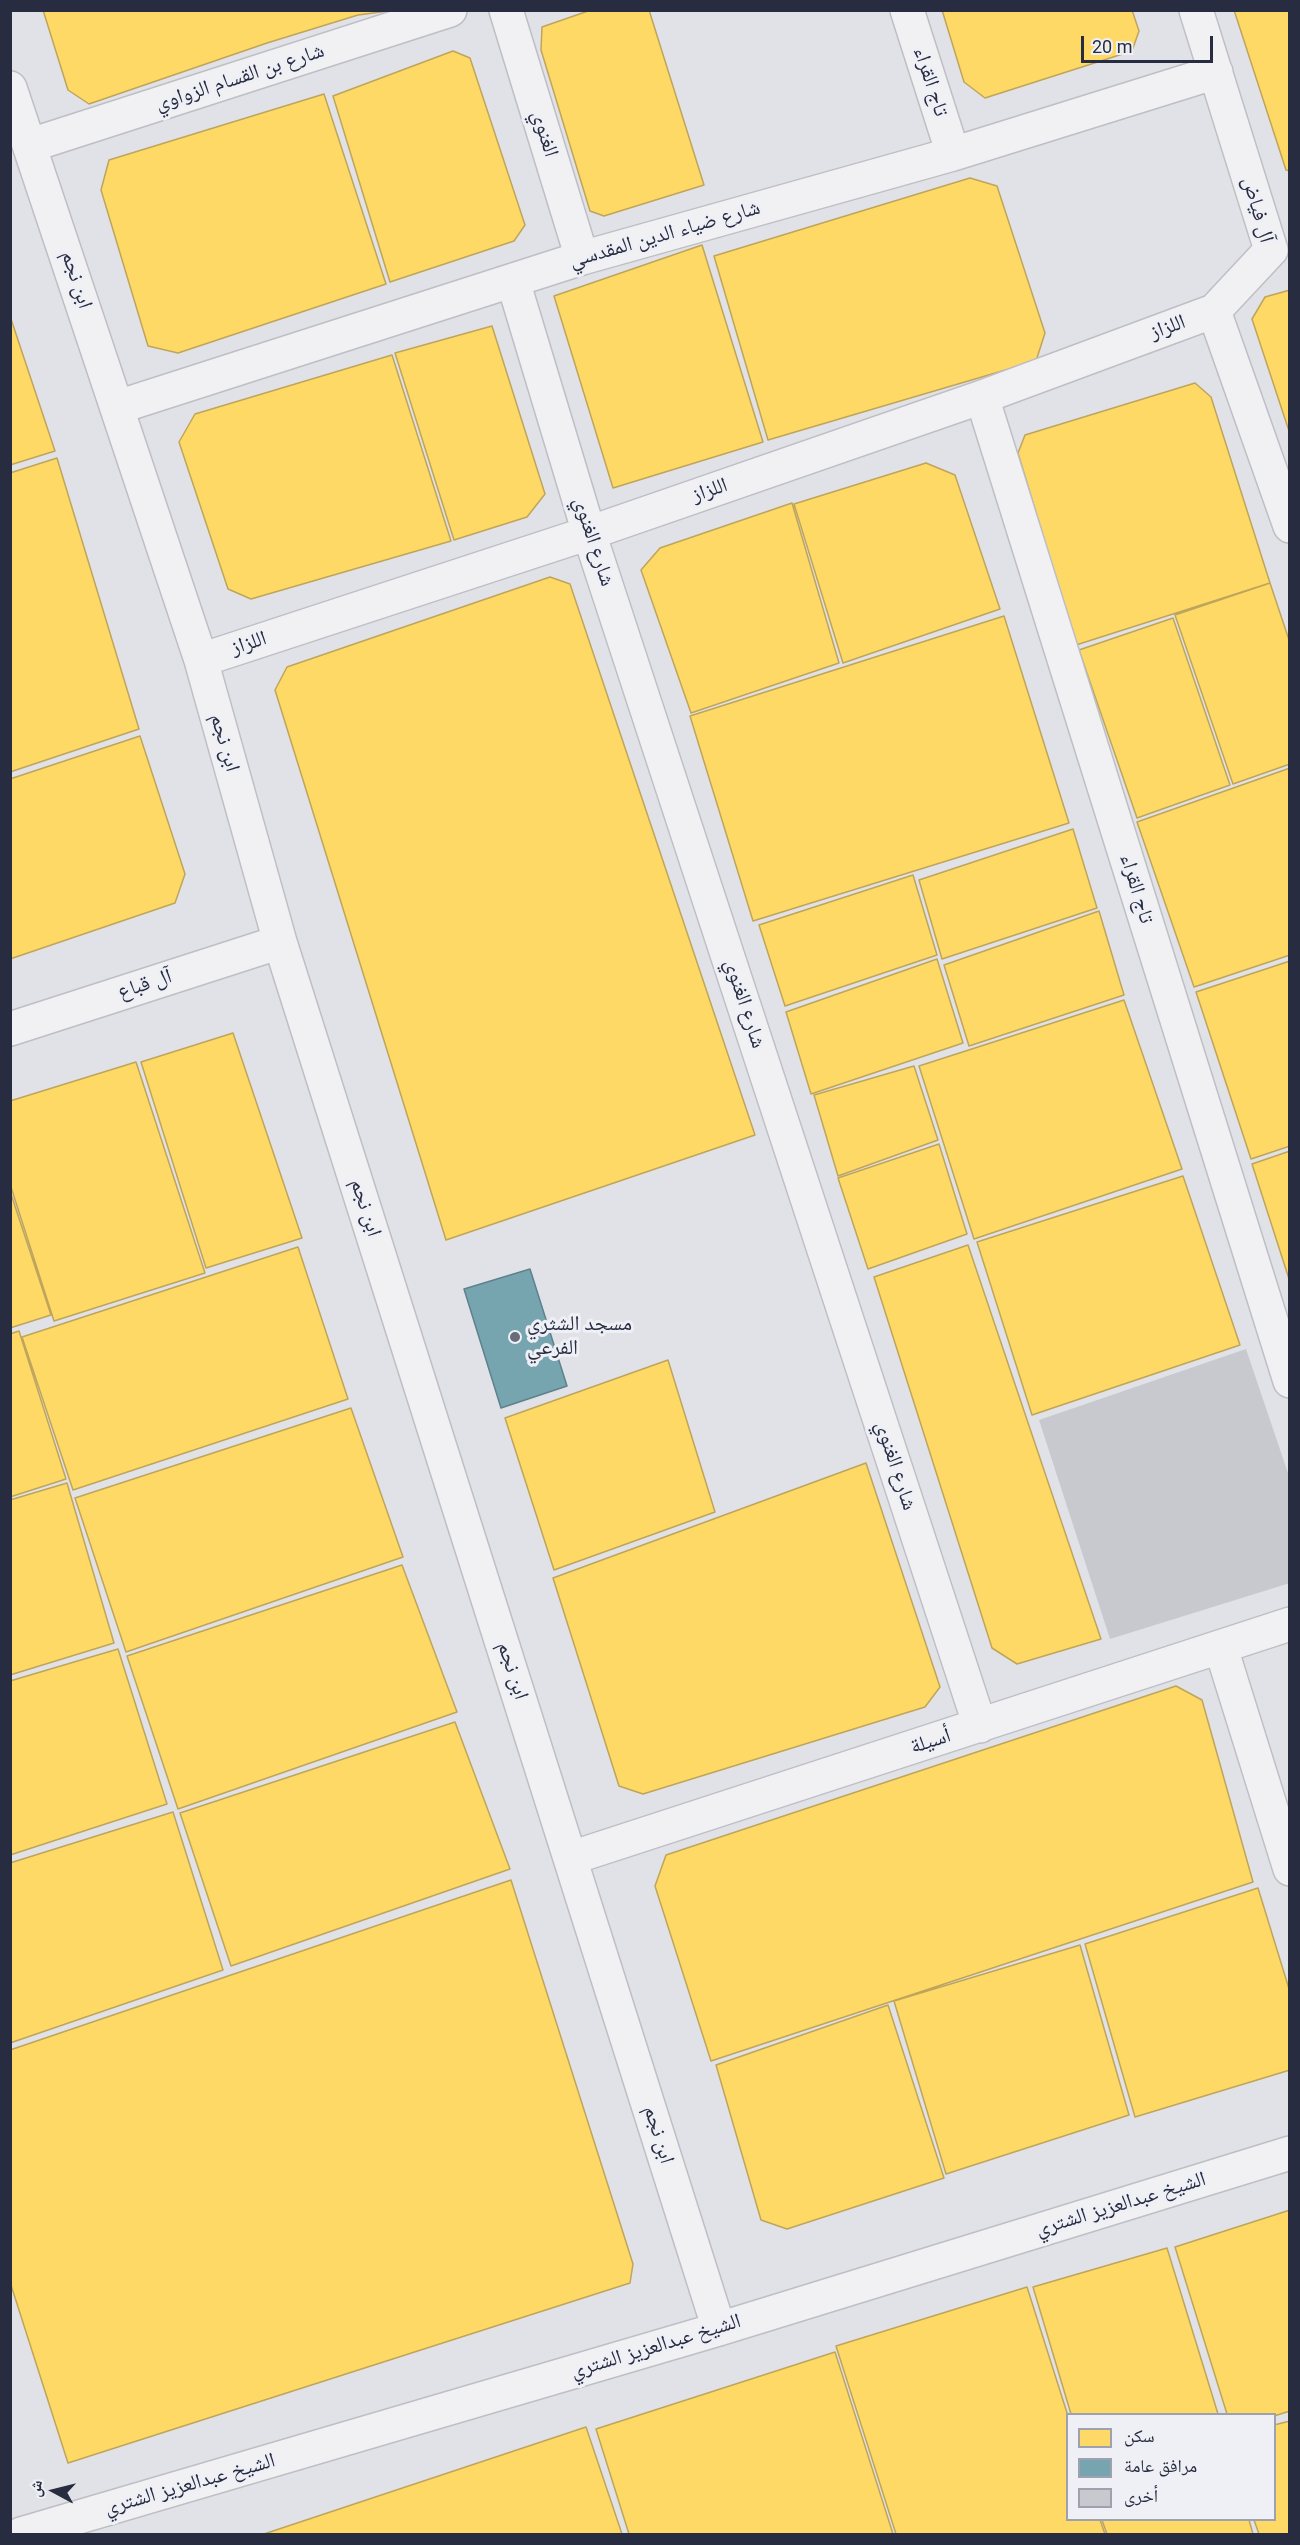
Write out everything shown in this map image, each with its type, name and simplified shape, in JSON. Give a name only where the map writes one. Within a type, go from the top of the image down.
[{"type":"street","name":"شارع بن القسام الزواوي","points":[[31,145],[450,10]]},
{"type":"street","name":"الغنوي","points":[[506,10],[582,258]]},
{"type":"street","name":"تاج القراء","points":[[907,10],[953,154]]},
{"type":"street","name":"آل فياض","points":[[1196,10],[1216,72],[1280,247],[1215,311]]},
{"type":"street","name":"شارع ضياء الدين المقدسي","points":[[118,407],[582,258],[953,154],[1216,72]]},
{"type":"street","name":"ابن نجم","points":[[10,88],[31,145],[201,660],[280,942],[719,2329]]},
{"type":"street","name":"شارع الغنوي","points":[[513,280],[589,532],[980,1725]]},
{"type":"street","name":"اللزاز","points":[[201,660],[589,532],[982,397],[1215,311]]},
{"type":"street","points":[[1215,311],[1289,523]]},
{"type":"street","name":"تاج القراء","points":[[982,397],[1290,1381]]},
{"type":"street","name":"آل قباع","points":[[10,1029],[280,942]]},
{"type":"street","name":"أسيلة","points":[[571,1858],[1290,1624]]},
{"type":"street","points":[[1221,1648],[1290,1869]]},
{"type":"street","name":"الشيخ عبدالعزيز الشتري","points":[[21,2535],[719,2329],[1290,2153]]},
{"type":"building: سكن","points":[[43,10],[396,10],[358,15],[267,43],[89,104],[68,90]]},
{"type":"building: سكن","points":[[591,10],[649,10],[704,185],[604,216],[590,211],[541,50],[542,27]]},
{"type":"building: سكن","points":[[942,10],[1132,10],[1139,31],[1132,51],[985,98],[964,82]]},
{"type":"building: سكن","points":[[1234,10],[1290,10],[1290,171],[1286,170]]},
{"type":"building: سكن","points":[[453,51],[470,58],[525,225],[514,241],[390,282],[333,96]]},
{"type":"building: سكن","points":[[324,94],[386,284],[178,353],[148,346],[101,190],[109,160]]},
{"type":"building: سكن","points":[[970,178],[997,186],[1045,333],[1036,361],[768,440],[714,256]]},
{"type":"building: سكن","points":[[702,245],[763,442],[613,488],[554,296]]},
{"type":"building: سكن","points":[[1290,290],[1290,434],[1252,319],[1265,297]]},
{"type":"building: سكن","points":[[10,316],[55,451],[10,465]]},
{"type":"building: سكن","points":[[492,326],[545,494],[527,517],[454,540],[395,353]]},
{"type":"building: سكن","points":[[392,355],[451,541],[251,599],[228,589],[179,442],[195,414]]},
{"type":"building: سكن","points":[[1195,383],[1211,397],[1270,583],[1076,645],[1018,453],[1025,435]]},
{"type":"building: سكن","points":[[57,458],[139,729],[10,772],[10,473]]},
{"type":"building: سكن","points":[[926,463],[955,475],[1000,609],[843,663],[794,504]]},
{"type":"building: سكن","points":[[792,503],[839,663],[691,713],[641,570],[660,548]]},
{"type":"building: سكن","points":[[550,577],[570,584],[755,1135],[446,1240],[275,690],[287,667]]},
{"type":"building: سكن","points":[[1270,583],[1290,643],[1290,764],[1233,784],[1175,615]]},
{"type":"building: سكن","points":[[1004,616],[1069,823],[753,921],[690,716]]},
{"type":"building: سكن","points":[[1173,618],[1230,785],[1137,818],[1079,650]]},
{"type":"building: سكن","points":[[140,736],[185,874],[175,903],[10,959],[10,779]]},
{"type":"building: سكن","points":[[1290,768],[1290,955],[1194,987],[1137,822]]},
{"type":"building: سكن","points":[[1073,829],[1097,908],[942,959],[919,880]]},
{"type":"building: سكن","points":[[913,875],[937,955],[785,1006],[759,925]]},
{"type":"building: سكن","points":[[1099,911],[1124,995],[969,1046],[944,965]]},
{"type":"building: سكن","points":[[937,959],[963,1043],[811,1094],[786,1012]]},
{"type":"building: سكن","points":[[1290,961],[1290,1146],[1251,1159],[1196,992]]},
{"type":"building: سكن","points":[[1124,1000],[1182,1169],[974,1239],[919,1066]]},
{"type":"building: سكن","points":[[233,1033],[302,1238],[206,1268],[141,1062]]},
{"type":"building: سكن","points":[[136,1062],[205,1273],[54,1321],[10,1184],[10,1101]]},
{"type":"building: سكن","points":[[914,1066],[938,1140],[838,1176],[814,1095]]},
{"type":"building: سكن","points":[[939,1144],[967,1234],[868,1269],[838,1178]]},
{"type":"building: سكن","points":[[1290,1151],[1290,1282],[1252,1164]]},
{"type":"building: سكن","points":[[1183,1176],[1240,1345],[1032,1415],[977,1242]]},
{"type":"building: سكن","points":[[10,1191],[51,1315],[10,1328]]},
{"type":"building: سكن","points":[[968,1245],[1101,1639],[1017,1664],[992,1648],[874,1277]]},
{"type":"building: سكن","points":[[298,1247],[348,1399],[73,1490],[22,1337]]},
{"type":"building: سكن","points":[[19,1331],[66,1479],[10,1497],[10,1334]]},
{"type":"building: سكن","points":[[668,1360],[715,1512],[554,1570],[505,1418]]},
{"type":"building: سكن","points":[[351,1408],[403,1557],[126,1652],[75,1498]]},
{"type":"building: سكن","points":[[866,1463],[940,1687],[925,1707],[643,1794],[619,1786],[553,1578]]},
{"type":"building: سكن","points":[[67,1483],[114,1643],[10,1675],[10,1500]]},
{"type":"building: سكن","points":[[402,1565],[457,1712],[178,1809],[127,1656]]},
{"type":"building: سكن","points":[[118,1649],[167,1804],[10,1855],[10,1681]]},
{"type":"building: سكن","points":[[1176,1686],[1202,1700],[1253,1882],[711,2061],[655,1886],[666,1855]]},
{"type":"building: سكن","points":[[455,1722],[510,1869],[231,1966],[180,1813]]},
{"type":"building: سكن","points":[[173,1812],[223,1970],[10,2043],[10,1863]]},
{"type":"building: سكن","points":[[511,1880],[633,2264],[630,2283],[68,2463],[10,2282],[10,2050]]},
{"type":"building: سكن","points":[[1258,1888],[1290,1992],[1290,2070],[1135,2117],[1085,1944]]},
{"type":"building: سكن","points":[[1080,1945],[1129,2115],[946,2174],[894,2001]]},
{"type":"building: سكن","points":[[888,2005],[944,2178],[787,2229],[761,2220],[716,2065]]},
{"type":"building: سكن","points":[[1290,2210],[1290,2411],[1276,2415],[1276,2413],[1227,2413],[1175,2247]]},
{"type":"building: سكن","points":[[1167,2248],[1218,2413],[1071,2413],[1033,2287]]},
{"type":"building: سكن","points":[[1027,2287],[1067,2413],[1066,2521],[1100,2521],[1105,2534],[896,2534],[836,2346]]},
{"type":"building: سكن","points":[[835,2352],[893,2534],[629,2534],[596,2429]]},
{"type":"building: سكن","points":[[1290,2421],[1290,2534],[1259,2534],[1254,2521],[1276,2521],[1276,2424]]},
{"type":"building: سكن","points":[[586,2427],[622,2534],[264,2534]]},
{"type":"building: سكن","points":[[1102,2521],[1249,2521],[1253,2534],[1107,2534]]},
{"type":"building: مرافق عامة","name":"مسجد الشثري الفرعي","points":[[530,1269],[567,1386],[501,1408],[464,1289]]},
{"type":"building: أخرى","points":[[1246,1349],[1290,1479],[1290,1583],[1110,1639],[1039,1420]]},
{"type":"place","name":"مسجد الشثري الفرعي","points":[[515,1337]]}]
